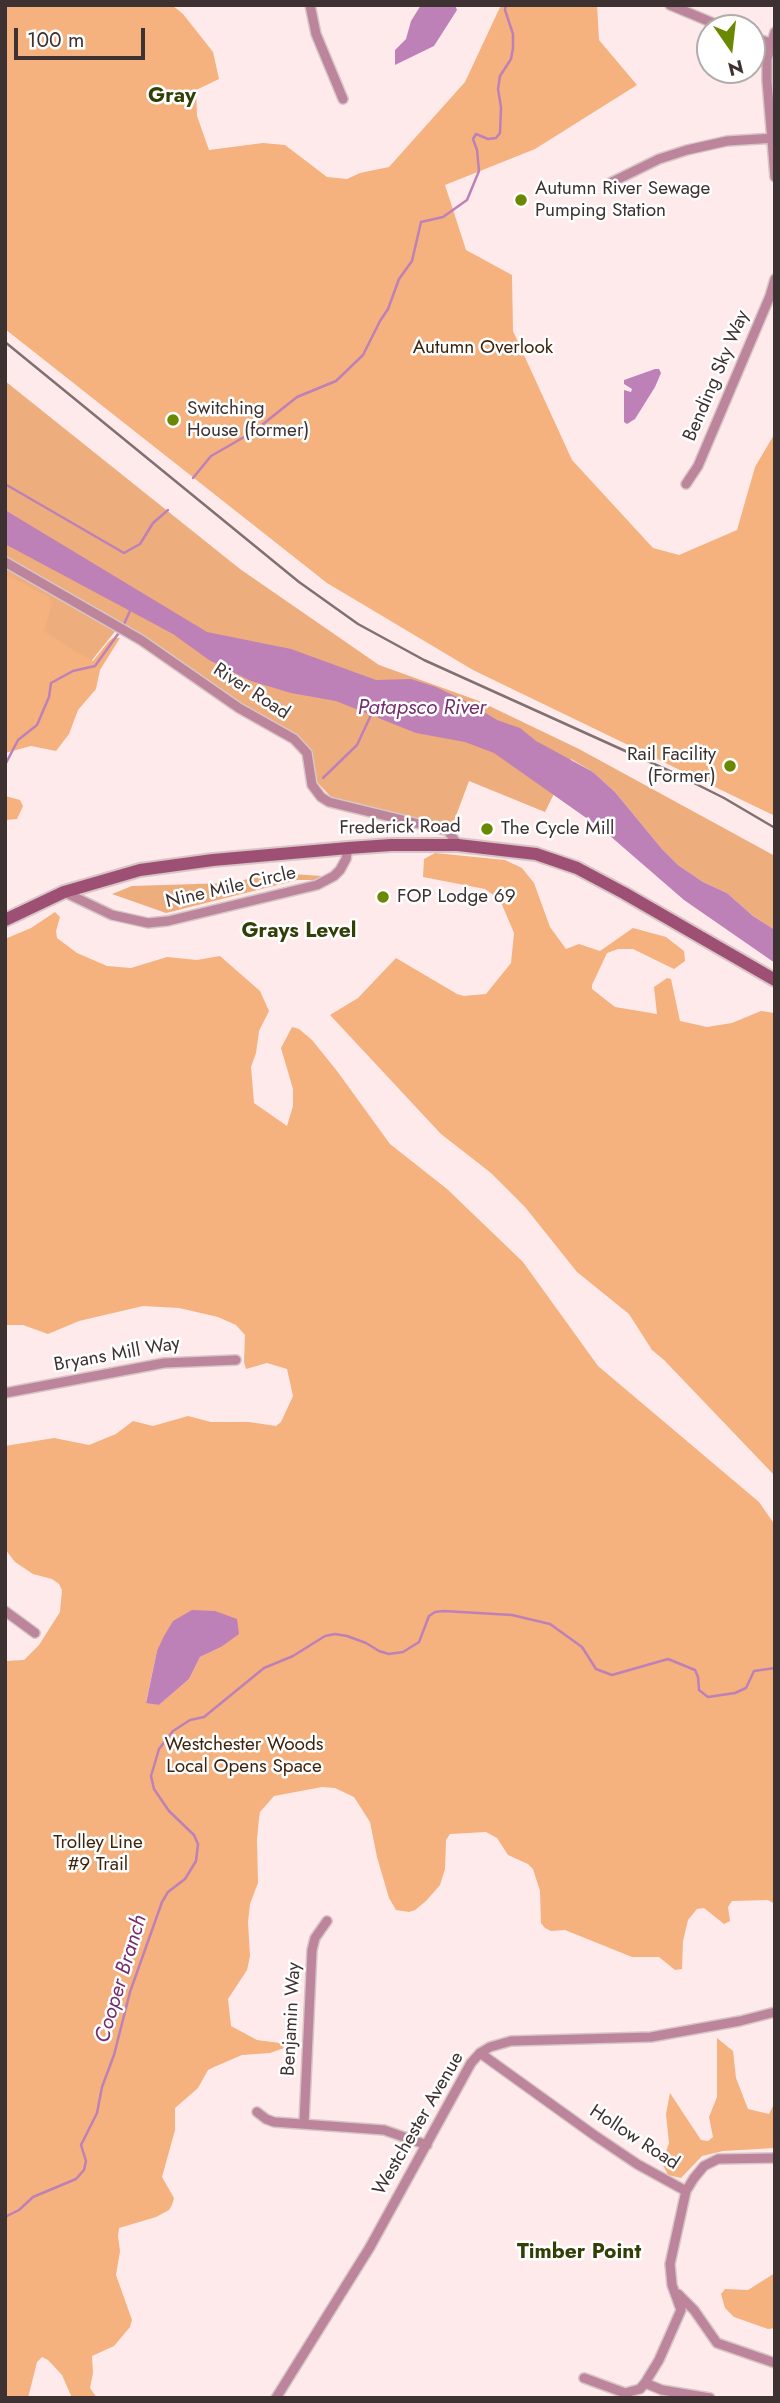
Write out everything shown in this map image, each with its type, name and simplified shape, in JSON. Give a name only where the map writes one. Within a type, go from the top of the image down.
[{"type":"main road","name":"Frederick Road","points":[[5,920],[64,892],[112,877],[161,867],[348,848],[458,845],[536,854],[577,868],[775,980]]},
{"type":"street","points":[[310,5],[316,34],[343,99]]},
{"type":"street","points":[[670,5],[696,16]]},
{"type":"street","points":[[775,32],[767,81],[775,177]]},
{"type":"street","points":[[610,183],[650,163],[687,150],[727,141],[773,138]]},
{"type":"street","name":"Bending Sky Way","points":[[686,484],[703,454],[775,279]]},
{"type":"street","name":"River Road","points":[[5,562],[141,640],[239,708],[294,739],[307,753],[312,785],[321,797],[329,802],[448,831],[458,845]]},
{"type":"street","name":"Nine Mile Circle","points":[[64,892],[112,915],[148,923],[168,921],[317,886],[340,870],[348,848]]},
{"type":"street","name":"Bryans Mill Way","points":[[5,1393],[164,1363],[236,1360]]},
{"type":"street","points":[[5,1611],[34,1633]]},
{"type":"street","name":"Benjamin Way","points":[[304,2123],[312,1950],[315,1938],[327,1921]]},
{"type":"street","name":"Westchester Avenue","points":[[276,2398],[350,2282],[471,2063],[480,2053],[511,2041],[651,2037],[775,2012]]},
{"type":"street","name":"Hollow Road","points":[[480,2053],[637,2164],[686,2192],[670,2264],[670,2277],[681,2309],[678,2320],[645,2383]]},
{"type":"street","points":[[257,2112],[274,2122],[384,2130],[427,2145]]},
{"type":"street","points":[[686,2192],[698,2171],[711,2161],[729,2158],[775,2158]]},
{"type":"street","points":[[674,2290],[694,2311],[710,2337],[717,2343],[775,2364]]},
{"type":"street","points":[[584,2378],[625,2393],[639,2389],[645,2383],[686,2395],[710,2398]]},
{"type":"shaded area","points":[[5,381],[240,569],[379,665],[479,701],[579,749],[775,856],[775,930],[753,916],[727,893],[703,882],[678,865],[615,792],[593,772],[571,759],[545,812],[469,781],[451,829],[332,798],[317,782],[311,752],[297,737],[241,704],[121,624],[76,680],[5,663]]},
{"type":"shaded area","points":[[277,873],[322,876],[166,913],[112,894],[132,886],[229,883]]},
{"type":"green space","name":"Autumn Overlook","points":[[5,5],[172,5],[183,14],[213,52],[219,79],[196,90],[197,116],[209,150],[263,143],[285,145],[327,177],[347,179],[360,173],[389,167],[465,82],[501,5],[597,5],[599,40],[637,85],[535,149],[445,185],[466,250],[512,275],[513,331],[572,460],[653,548],[679,555],[737,530],[755,467],[775,433],[775,816],[473,670],[327,583],[5,329]]},
{"type":"green space","points":[[5,574],[49,597],[52,603],[44,631],[93,661],[109,641],[120,638],[100,670],[96,689],[78,710],[69,734],[56,751],[31,746],[5,753]]},
{"type":"green space","points":[[5,796],[20,800],[23,806],[17,819],[5,820]]},
{"type":"green space","points":[[435,853],[505,860],[522,868],[534,883],[550,927],[566,949],[579,944],[600,951],[633,928],[666,937],[684,951],[685,961],[674,969],[633,949],[618,949],[607,953],[592,989],[615,1007],[657,1014],[654,987],[667,978],[671,979],[680,1021],[707,1027],[732,1023],[761,1011],[775,1013],[775,1476],[652,1350],[629,1314],[577,1272],[525,1207],[491,1173],[441,1134],[330,1015],[358,998],[396,958],[464,996],[486,994],[511,963],[514,933],[500,900],[485,889],[423,877],[424,859]]},
{"type":"green space","points":[[55,912],[60,917],[57,938],[77,953],[107,966],[131,968],[167,957],[197,960],[220,956],[260,991],[269,1011],[259,1031],[251,1067],[254,1103],[287,1126],[293,1106],[293,1089],[281,1048],[292,1027],[299,1029],[312,1040],[337,1071],[390,1144],[447,1189],[523,1262],[598,1366],[759,1502],[775,1525],[775,1904],[768,1900],[732,1901],[728,1907],[730,1921],[724,1924],[704,1908],[697,1909],[688,1920],[683,1941],[682,1969],[675,1970],[659,1957],[632,1957],[565,1930],[551,1931],[545,1928],[541,1923],[540,1891],[533,1869],[508,1855],[497,1838],[486,1832],[450,1834],[446,1840],[445,1869],[440,1885],[415,1910],[396,1910],[389,1898],[370,1822],[354,1797],[335,1788],[322,1787],[274,1796],[260,1812],[259,1818],[258,1883],[250,1904],[250,1956],[247,1970],[228,1999],[231,2026],[257,2040],[280,2043],[284,2048],[270,2053],[242,2055],[208,2070],[198,2088],[175,2108],[175,2130],[162,2177],[174,2198],[172,2205],[169,2210],[156,2217],[119,2228],[120,2251],[116,2275],[132,2320],[130,2327],[114,2346],[92,2356],[90,2388],[97,2398],[72,2398],[62,2375],[42,2357],[37,2362],[28,2398],[5,2398],[5,1661],[24,1660],[39,1645],[60,1612],[62,1590],[52,1579],[33,1574],[15,1562],[5,1549],[5,1446],[54,1438],[89,1445],[116,1434],[133,1421],[153,1426],[188,1416],[211,1422],[249,1422],[276,1426],[281,1422],[293,1396],[287,1369],[267,1363],[246,1369],[245,1335],[236,1325],[218,1317],[179,1308],[143,1306],[79,1321],[48,1334],[23,1325],[5,1325],[5,939],[31,928]],"holes":[[[221,1647],[200,1657],[189,1679],[159,1705],[146,1702],[157,1651]]]},
{"type":"green space","points":[[717,2038],[733,2051],[736,2078],[748,2109],[769,2114],[775,2102],[775,2148],[723,2151],[702,2156],[681,2178],[668,2175],[662,2163],[669,2143],[666,2114],[670,2093],[701,2140],[708,2141],[713,2137],[709,2117],[717,2097]]},
{"type":"green space","points":[[775,2273],[775,2328],[768,2329],[734,2317],[725,2308],[721,2294],[725,2289],[748,2290]]},
{"type":"water","points":[[421,5],[455,5],[457,10],[434,46],[395,65],[395,50],[406,39],[411,21]]},
{"type":"water","points":[[659,369],[661,373],[655,387],[635,419],[627,424],[624,422],[624,390],[631,392],[632,389],[624,384],[624,380]]},
{"type":"water","name":"Patapsco River","points":[[5,510],[207,632],[291,649],[376,680],[411,679],[436,687],[497,720],[520,728],[536,741],[593,772],[615,792],[678,865],[703,882],[727,893],[753,916],[775,930],[775,963],[684,900],[602,829],[494,753],[465,742],[416,733],[336,701],[291,693],[251,681],[209,660],[173,634],[5,544]]},
{"type":"water","points":[[192,1610],[215,1611],[237,1619],[239,1634],[200,1657],[189,1679],[159,1705],[146,1703],[157,1651],[164,1636],[173,1621]]},
{"type":"waterway","points":[[193,478],[211,456],[253,432],[297,397],[336,381],[363,355],[388,309],[399,279],[412,261],[421,222],[443,217],[467,200],[479,171],[473,139],[476,134],[488,139],[496,138],[500,133],[501,107],[498,89],[500,76],[511,59],[513,48],[513,34],[505,10],[506,5]]},
{"type":"waterway","points":[[5,484],[124,553],[140,544],[153,523],[168,510]]},
{"type":"waterway","points":[[124,624],[130,611]]},
{"type":"waterway","points":[[5,765],[18,740],[37,725],[49,697],[51,683],[73,671],[95,666],[118,634]]},
{"type":"waterway","points":[[323,778],[357,745],[371,715]]},
{"type":"waterway","name":"Cooper Branch","points":[[5,2217],[19,2210],[33,2197],[76,2179],[84,2170],[86,2161],[81,2145],[97,2113],[130,1992],[162,1902],[168,1892],[185,1879],[196,1861],[198,1844],[194,1835],[169,1811],[154,1789],[151,1776],[159,1749],[173,1731],[190,1720],[204,1717],[264,1668],[293,1656],[325,1636],[347,1636],[389,1654],[403,1652],[419,1642],[429,1616],[444,1611],[512,1615],[550,1624],[582,1647],[596,1669],[612,1675],[668,1659],[695,1670],[699,1690],[708,1697],[735,1693],[746,1688],[754,1671],[775,1668]]},
{"type":"railway","points":[[5,342],[299,582],[358,624],[424,660],[674,773],[775,828]]},
{"type":"place","name":"Autumn River Sewage Pumping Station","points":[[521,200]]},
{"type":"place","name":"Switching House (former)","points":[[173,420]]},
{"type":"place","name":"Rail Facility (Former)","points":[[730,766]]},
{"type":"place","name":"The Cycle Mill","points":[[487,829]]},
{"type":"place","name":"FOP Lodge 69","points":[[383,897]]},
{"type":"district","name":"Gray","points":[[172,97]]},
{"type":"district","name":"Grays Level","points":[[299,932]]},
{"type":"district","name":"Timber Point","points":[[579,2253]]},
{"type":"park label","name":"Westchester Woods Local Opens Space","points":[[244,1756]]},
{"type":"park label","name":"Trolley Line #9 Trail","points":[[98,1854]]}]
